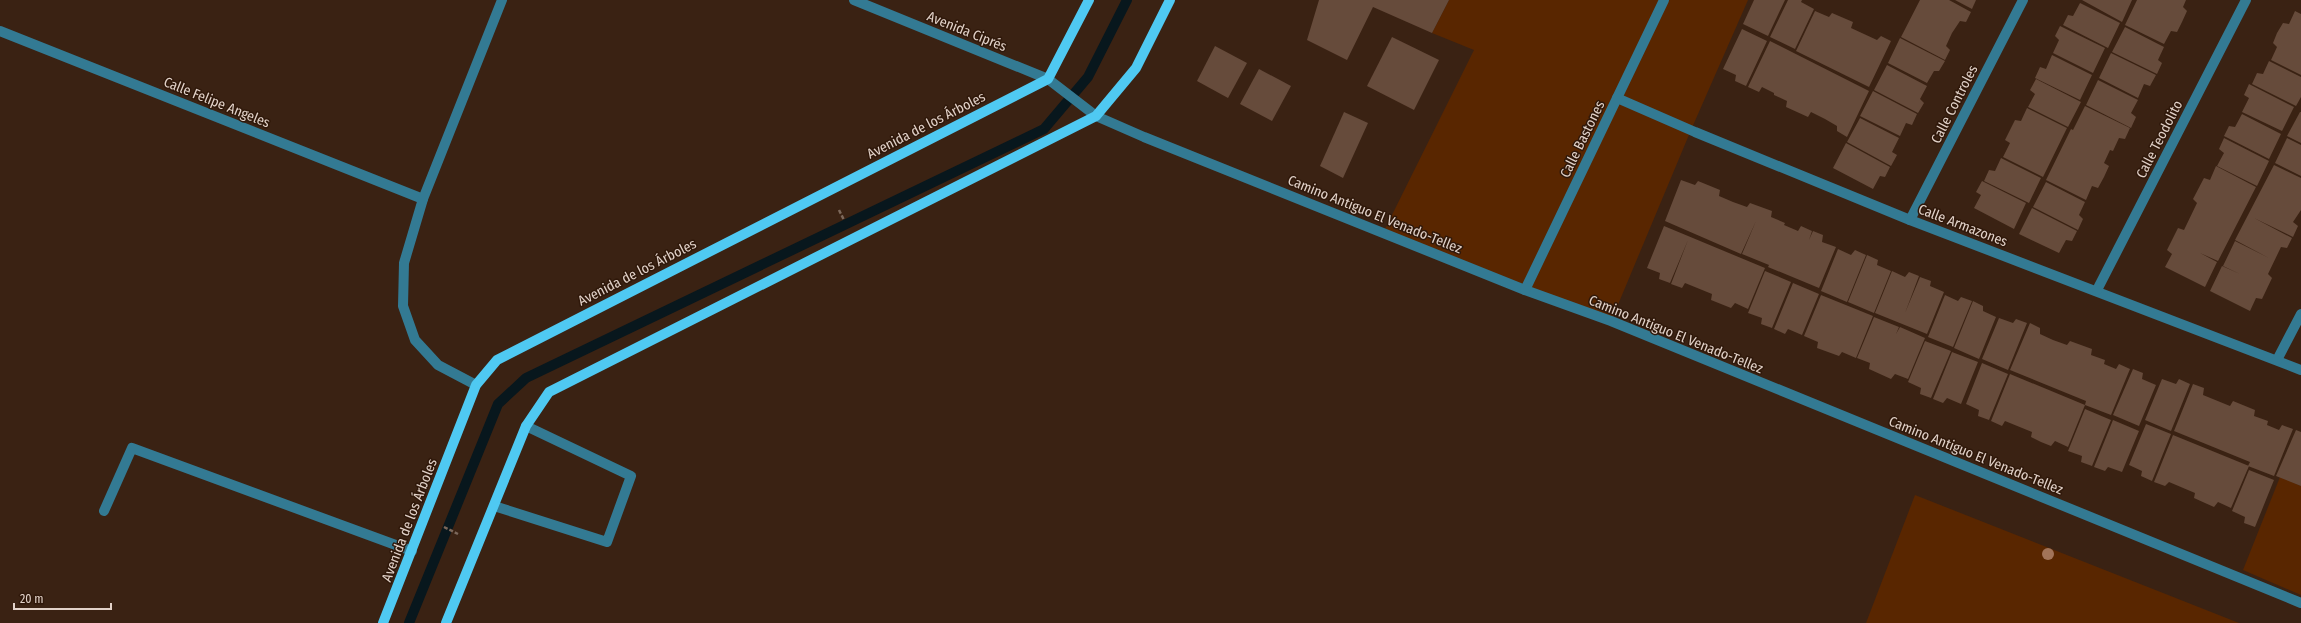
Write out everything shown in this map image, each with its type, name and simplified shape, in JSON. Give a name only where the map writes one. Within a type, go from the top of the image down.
[{"type":"main road","points":[[1048,79],[1089,0]]},
{"type":"main road","points":[[446,623],[526,426],[549,392],[1096,116],[1136,68],[1170,0]]},
{"type":"main road","name":"Avenida de los Árboles","points":[[383,623],[476,385],[497,360],[1048,79]]},
{"type":"street","points":[[476,385],[438,366],[415,340],[402,306],[404,263],[423,199],[502,0]]},
{"type":"street","name":"Avenida Ciprés","points":[[854,0],[1048,79]]},
{"type":"street","name":"Calle Bastones","points":[[1525,290],[1664,0]]},
{"type":"street","name":"Calle Controles","points":[[1910,220],[2023,0]]},
{"type":"street","name":"Calle Teodolito","points":[[2097,290],[2246,0]]},
{"type":"street","name":"Calle Felipe Angeles","points":[[0,31],[423,199]]},
{"type":"street","name":"Camino Antiguo El Venado-Tellez","points":[[1048,79],[1096,116],[1525,290],[1611,321],[2301,603]]},
{"type":"street","name":"Calle Armazones","points":[[1617,98],[1695,132],[1910,220],[2097,290],[2301,370]]},
{"type":"street","points":[[2277,360],[2301,314]]},
{"type":"street","points":[[494,506],[607,542],[631,476],[526,426]]},
{"type":"street","points":[[104,512],[132,448],[412,552]]},
{"type":"path","points":[[437,524],[458,533]]},
{"type":"shaded area","points":[[1449,0],[1748,0],[1691,130],[1612,319],[1525,289],[1385,229],[1474,50],[1432,33]]},
{"type":"shaded area","points":[[2280,477],[2301,486],[2301,595],[2243,570]]},
{"type":"shaded area","points":[[1915,495],[2239,623],[1866,623]]},
{"type":"building","points":[[1319,0],[1449,0],[1432,33],[1373,7],[1347,60],[1307,40]]},
{"type":"building","points":[[1754,0],[1785,0],[1768,36],[1743,24]]},
{"type":"building","points":[[1788,0],[1802,0],[1801,2],[1814,9],[1795,49],[1770,37]]},
{"type":"building","points":[[1920,0],[1949,0],[1971,12],[1966,22],[1960,21],[1952,33],[1946,46],[1950,50],[1945,60],[1901,37]]},
{"type":"building","points":[[1955,0],[1976,0],[1972,9]]},
{"type":"building","points":[[2082,0],[2132,0],[2122,22]]},
{"type":"building","points":[[2137,0],[2186,0],[2183,7],[2187,11],[2177,32],[2171,31],[2164,44],[2125,25]]},
{"type":"building","points":[[2080,3],[2120,23],[2108,48],[2063,25],[2068,15],[2073,16]]},
{"type":"building","points":[[1815,11],[1829,17],[1832,13],[1853,22],[1851,28],[1877,40],[1881,36],[1891,41],[1869,87],[1796,51]]},
{"type":"building","points":[[2295,11],[2301,14],[2301,75],[2271,60],[2277,47],[2273,43],[2277,33],[2283,23],[2289,24]]},
{"type":"building","points":[[2060,26],[2105,48],[2093,73],[2053,53],[2059,40],[2055,36]]},
{"type":"building","points":[[2125,27],[2164,47],[2158,60],[2162,63],[2157,74],[2112,52]]},
{"type":"building","points":[[1742,29],[1767,41],[1746,86],[1735,81],[1736,75],[1723,69]]},
{"type":"building","points":[[1392,37],[1439,60],[1414,110],[1367,86]]},
{"type":"building","points":[[1900,38],[1945,61],[1939,71],[1934,71],[1927,83],[1888,63]]},
{"type":"building","points":[[1770,41],[1869,91],[1847,137],[1837,131],[1837,126],[1811,112],[1808,117],[1786,107],[1787,101],[1774,95],[1774,93],[1762,87],[1759,92],[1748,87]]},
{"type":"building","points":[[1215,46],[1247,63],[1228,98],[1197,81]]},
{"type":"building","points":[[2111,53],[2156,75],[2150,86],[2144,84],[2138,98],[2099,78]]},
{"type":"building","points":[[2052,55],[2092,75],[2080,100],[2035,78],[2040,67],[2046,69]]},
{"type":"building","points":[[2269,61],[2301,77],[2301,97],[2296,106],[2252,84],[2257,73],[2263,74]]},
{"type":"building","points":[[1887,65],[1927,86],[1920,99],[1924,103],[1918,113],[1874,90]]},
{"type":"building","points":[[1259,69],[1291,86],[1272,121],[1240,104]]},
{"type":"building","points":[[2036,79],[2081,102],[2068,127],[2028,107],[2035,94],[2030,90]]},
{"type":"building","points":[[2098,80],[2138,100],[2131,113],[2136,117],[2131,128],[2086,105]]},
{"type":"building","points":[[2249,84],[2294,107],[2282,131],[2242,112],[2249,98],[2244,95]]},
{"type":"building","points":[[1873,91],[1917,114],[1912,125],[1906,123],[1900,136],[1860,116]]},
{"type":"building","points":[[2085,106],[2130,128],[2125,139],[2119,138],[2113,151],[2110,150],[2104,163],[2109,166],[2104,177],[2098,188],[2092,186],[2086,200],[2046,180],[2071,129],[2073,130]]},
{"type":"building","points":[[2027,108],[2067,128],[2043,177],[2003,157],[2010,143],[2005,140],[2015,120],[2021,121]]},
{"type":"building","points":[[1344,112],[1368,123],[1343,178],[1320,166]]},
{"type":"building","points":[[2301,112],[2301,143],[2287,136]]},
{"type":"building","points":[[2242,114],[2281,134],[2269,159],[2224,136],[2229,126],[2235,127]]},
{"type":"building","points":[[1860,118],[1899,138],[1892,152],[1897,155],[1891,166],[1847,142]]},
{"type":"building","points":[[2224,138],[2269,161],[2257,186],[2217,166],[2224,153],[2219,149]]},
{"type":"building","points":[[2287,138],[2301,145],[2301,176],[2275,163]]},
{"type":"building","points":[[1846,143],[1890,167],[1885,177],[1880,176],[1873,189],[1833,168]]},
{"type":"building","points":[[2001,158],[2041,178],[2029,203],[1984,181],[1989,170],[1995,171]]},
{"type":"building","points":[[2274,165],[2301,178],[2301,210],[2293,222],[2298,226],[2293,237],[2254,218],[2292,238],[2287,248],[2281,247],[2268,274],[2272,278],[2262,299],[2256,298],[2250,311],[2210,291],[2222,266],[2240,274],[2223,266],[2235,241],[2269,258],[2235,240]]},
{"type":"building","points":[[2216,166],[2256,187],[2218,261],[2200,253],[2217,262],[2205,287],[2165,267],[2172,254],[2167,250],[2178,228],[2184,230],[2197,203],[2193,199],[2204,178],[2210,180]]},
{"type":"building","points":[[1681,180],[1695,185],[1698,181],[1720,190],[1719,196],[1733,202],[1747,207],[1750,203],[1772,211],[1771,217],[1785,223],[1784,225],[1798,231],[1801,226],[1812,231],[1809,240],[1813,231],[1823,235],[1822,242],[1836,247],[1819,288],[1768,267],[1769,265],[1742,254],[1756,221],[1741,254],[1665,221]]},
{"type":"building","points":[[1982,181],[2026,203],[2014,229],[1974,208],[1981,195],[1976,192]]},
{"type":"building","points":[[2046,182],[2085,202],[2079,215],[2083,219],[2078,230],[2033,207]]},
{"type":"building","points":[[2032,208],[2077,231],[2072,241],[2066,240],[2059,253],[2019,234]]},
{"type":"building","points":[[1664,226],[1765,268],[1748,309],[1735,303],[1731,308],[1711,300],[1712,294],[1685,283],[1682,288],[1671,284],[1688,240],[1670,283],[1659,279],[1660,273],[1647,268]]},
{"type":"building","points":[[1838,249],[1851,255],[1855,250],[1866,255],[1847,302],[1821,291]]},
{"type":"building","points":[[1867,255],[1878,260],[1877,265],[1891,271],[1874,313],[1848,302]]},
{"type":"building","points":[[1765,271],[1791,282],[1772,328],[1761,324],[1762,318],[1748,313]]},
{"type":"building","points":[[1892,271],[1905,277],[1909,272],[1919,276],[1905,313],[1920,277],[1931,281],[1930,286],[1944,292],[1927,334],[1875,313]]},
{"type":"building","points":[[1793,283],[1819,294],[1802,335],[1788,329],[1785,334],[1774,329]]},
{"type":"building","points":[[1821,295],[1873,316],[1856,358],[1842,352],[1839,356],[1817,348],[1818,342],[1804,336]]},
{"type":"building","points":[[1945,295],[1958,301],[1961,297],[1972,301],[1953,347],[1928,337]]},
{"type":"building","points":[[1973,301],[1983,306],[1983,311],[1996,317],[1979,359],[1954,348]]},
{"type":"building","points":[[1874,317],[1899,327],[1896,334],[1900,327],[1925,338],[1908,379],[1895,374],[1891,379],[1869,369],[1870,363],[1857,358]]},
{"type":"building","points":[[1999,318],[2013,323],[2016,319],[2027,323],[2008,370],[1982,359]]},
{"type":"building","points":[[2030,323],[2040,328],[2040,334],[2053,340],[2067,345],[2070,341],[2092,349],[2091,355],[2105,360],[2104,364],[2116,369],[2119,364],[2130,369],[2111,415],[2085,405],[2086,401],[2010,370]]},
{"type":"building","points":[[1925,341],[1951,351],[1931,398],[1920,394],[1921,388],[1908,382]]},
{"type":"building","points":[[1952,352],[1978,362],[1961,404],[1947,398],[1943,403],[1933,399]]},
{"type":"building","points":[[1982,363],[2008,374],[1989,420],[1978,416],[1979,410],[1966,404]]},
{"type":"building","points":[[2133,369],[2143,373],[2142,379],[2156,385],[2139,426],[2113,415]]},
{"type":"building","points":[[2010,374],[2085,405],[2068,447],[2055,441],[2051,446],[2031,437],[2032,432],[2005,421],[2002,426],[1991,421]]},
{"type":"building","points":[[2162,379],[2176,384],[2179,379],[2190,384],[2171,431],[2145,420]]},
{"type":"building","points":[[2193,384],[2204,388],[2203,395],[2230,406],[2233,401],[2255,410],[2254,416],[2268,421],[2267,425],[2279,430],[2282,425],[2293,429],[2274,476],[2248,466],[2250,462],[2174,431]]},
{"type":"building","points":[[2085,409],[2111,420],[2092,466],[2081,462],[2082,456],[2068,451]]},
{"type":"building","points":[[2113,420],[2139,431],[2122,472],[2108,467],[2105,471],[2094,467]]},
{"type":"building","points":[[2146,424],[2171,434],[2152,481],[2141,476],[2142,471],[2129,465]]},
{"type":"building","points":[[2296,430],[2301,432],[2301,486],[2276,476]]},
{"type":"building","points":[[2173,435],[2249,466],[2231,508],[2218,502],[2214,507],[2194,498],[2195,493],[2169,482],[2165,486],[2154,482]]},
{"type":"building","points":[[2249,470],[2274,480],[2255,527],[2244,523],[2245,517],[2232,511]]},
{"type":"waterway","points":[[409,623],[498,404],[526,378],[1044,129],[1088,77],[1127,0]]}]
